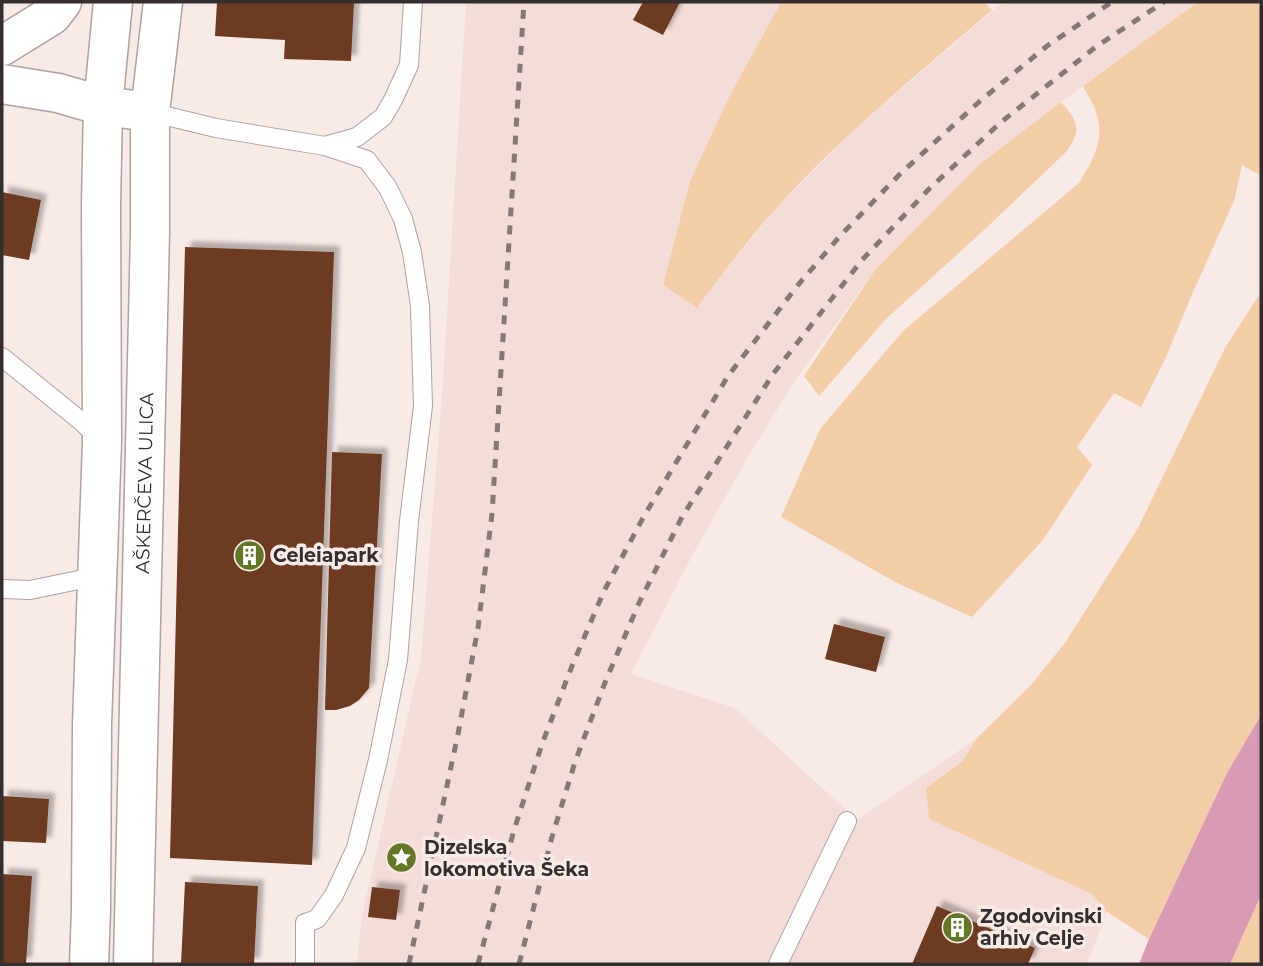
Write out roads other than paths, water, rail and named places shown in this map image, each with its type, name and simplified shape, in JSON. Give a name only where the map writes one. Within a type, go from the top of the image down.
[{"type":"main road","points":[[2,46],[52,15],[62,2]]},
{"type":"main road","points":[[89,964],[92,724],[102,442],[103,106],[113,2]]},
{"type":"main road","name":"AŠKERČEVA ULICA","points":[[133,964],[150,259],[150,112],[163,2]]},
{"type":"main road","points":[[2,84],[58,93],[103,106],[150,112]]},
{"type":"lane","points":[[325,146],[357,137],[383,117],[409,65],[413,2]]},
{"type":"lane","points":[[150,112],[216,128],[325,146],[367,160],[388,188],[403,219],[412,252],[420,306],[423,406],[409,520],[398,660],[356,848],[334,895],[317,919],[305,923],[305,964]]},
{"type":"lane","points":[[2,357],[82,422],[102,442]]},
{"type":"lane","points":[[2,589],[30,590],[98,576]]},
{"type":"lane","points":[[778,964],[847,821]]},
{"type":"railway","points":[[409,964],[478,628],[492,514],[524,2]]},
{"type":"railway","points":[[478,964],[514,830],[542,744],[572,666],[604,591],[644,516],[728,376],[798,285],[840,236],[900,174],[980,101],[1047,46],[1112,2]]},
{"type":"railway","points":[[519,964],[552,837],[575,762],[639,603],[682,517],[773,374],[862,260],[928,190],[1000,123],[1097,46],[1164,2]]},
{"type":"place","name":"Celeiapark","points":[[250,555]]},
{"type":"place","name":"Dizelska lokomotiva Šeka","points":[[401,858]]},
{"type":"place","name":"Zgodovinski arhiv Celje","points":[[957,927]]}]
